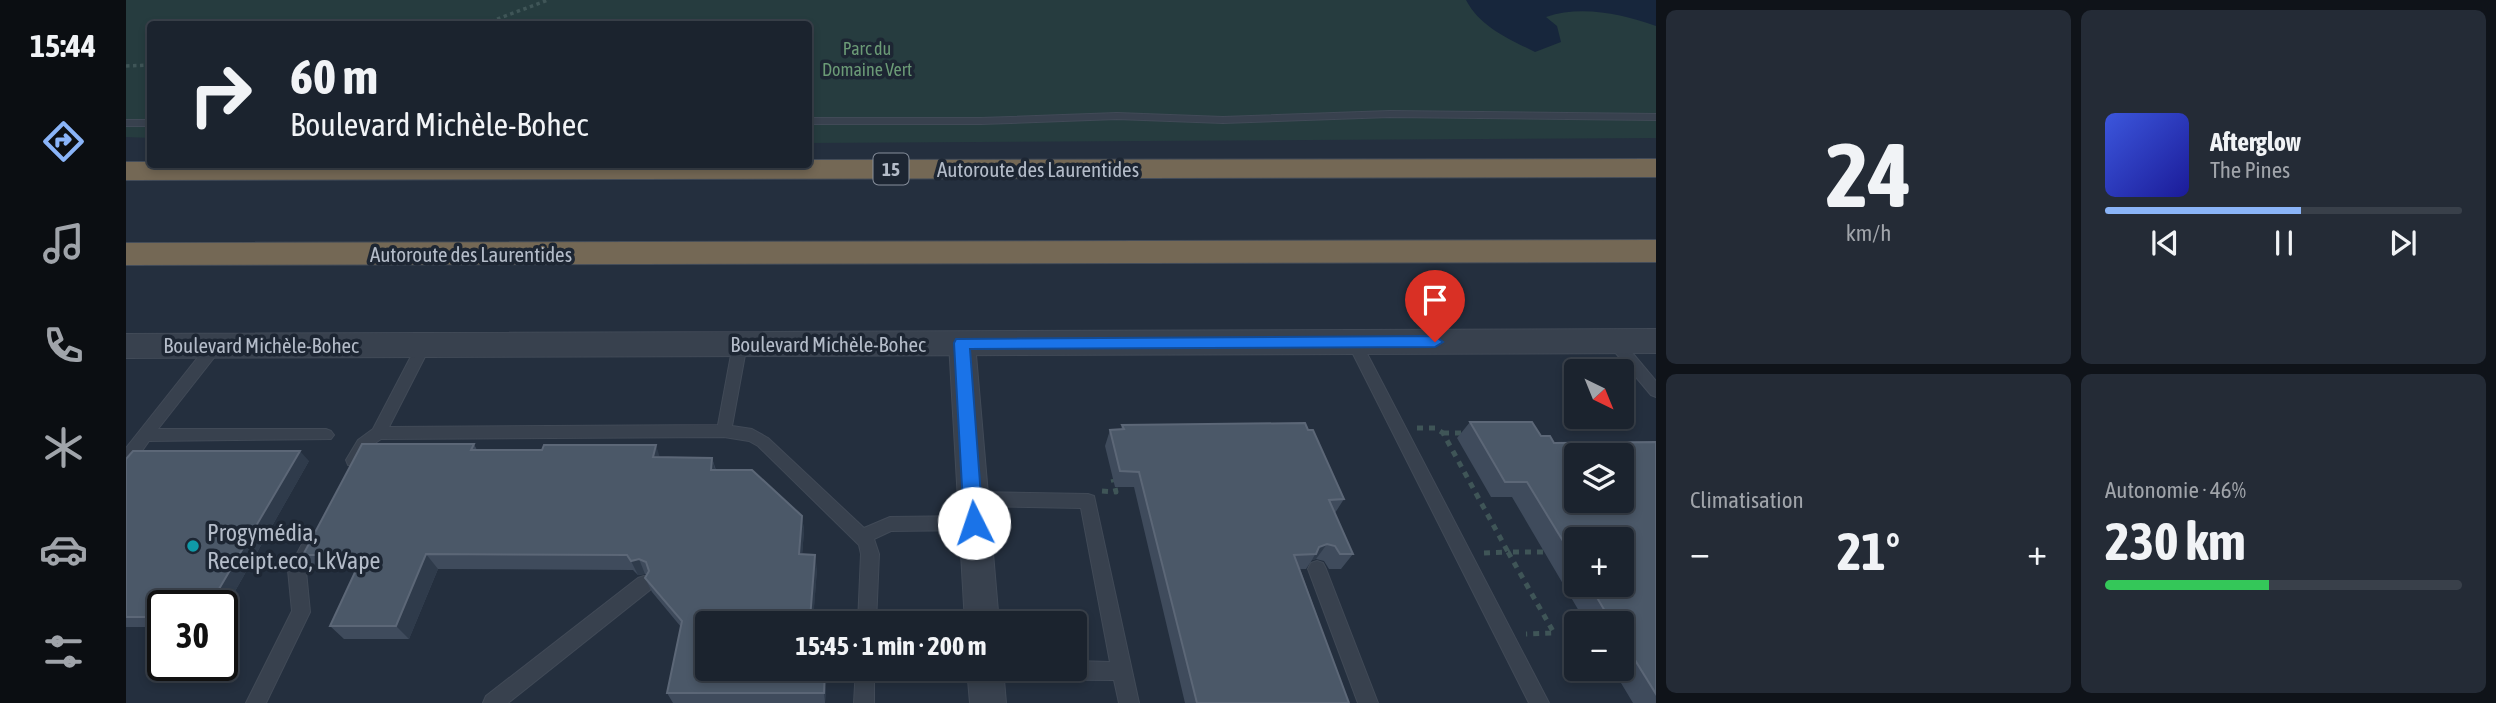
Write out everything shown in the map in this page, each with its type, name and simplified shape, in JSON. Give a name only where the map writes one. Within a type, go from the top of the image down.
[{"type":"highway","name":"Autoroute des Laurentides","points":[[126,171],[1656,168]]},
{"type":"highway","name":"Autoroute des Laurentides","points":[[126,254],[1656,251]]},
{"type":"street","name":"Boulevard Michèle-Bohec","points":[[126,346],[1656,341]]},
{"type":"street","points":[[962,343],[981,611]]},
{"type":"lane","points":[[812,121],[981,121],[1117,116],[1223,120],[1390,114],[1656,117]]},
{"type":"lane","points":[[126,123],[147,123]]},
{"type":"lane","points":[[1614,341],[1656,391]]},
{"type":"lane","points":[[1354,342],[1539,703]]},
{"type":"lane","points":[[724,431],[740,344]]},
{"type":"lane","points":[[126,460],[215,345]]},
{"type":"lane","points":[[345,478],[363,444],[378,433],[424,345]]},
{"type":"lane","points":[[378,433],[724,431],[752,435],[763,442],[863,536],[870,554],[868,611]]},
{"type":"lane","points":[[145,435],[326,435]]},
{"type":"lane","points":[[863,536],[890,524],[973,511],[1088,501],[1129,703]]},
{"type":"lane","points":[[256,703],[301,612],[297,570],[321,524]]},
{"type":"lane","points":[[1317,569],[1368,703]]},
{"type":"lane","points":[[493,703],[645,583]]},
{"type":"lane","points":[[1087,673],[1121,671]]},
{"type":"lane","points":[[864,703],[865,681]]},
{"type":"path","points":[[492,21],[548,0]]},
{"type":"path","points":[[126,66],[147,65]]},
{"type":"path","points":[[1473,438],[1469,433],[1443,433],[1554,633],[1504,635]]},
{"type":"path","points":[[1101,491],[1116,492],[1113,479]]},
{"type":"path","points":[[1508,552],[1544,552]]},
{"type":"green space","name":"Parc du Domaine Vert","points":[[126,0],[1656,0],[1656,138],[812,143],[812,21],[147,21],[147,138],[126,137]]},
{"type":"water","points":[[1466,0],[1656,0],[1656,26],[1601,12],[1560,13],[1546,17],[1557,26],[1561,42],[1535,52],[1487,25]]},
{"type":"building","points":[[1470,422],[1532,422],[1541,436],[1550,436],[1554,443],[1656,442],[1656,694],[1634,658],[1634,611],[1605,611],[1597,597],[1634,597],[1634,527],[1564,527],[1564,543],[1527,482],[1505,482]]},
{"type":"building","points":[[1305,423],[1308,430],[1313,430],[1344,499],[1329,500],[1353,554],[1340,554],[1335,546],[1327,544],[1319,547],[1316,554],[1294,555],[1349,703],[1197,703],[1139,472],[1120,471],[1110,430],[1124,429],[1122,425]]},
{"type":"building","points":[[362,444],[474,444],[471,450],[542,450],[544,445],[656,445],[653,457],[712,458],[711,470],[752,470],[802,516],[799,554],[815,555],[811,611],[695,611],[695,681],[824,681],[824,693],[667,693],[682,621],[645,578],[649,571],[646,562],[639,559],[631,561],[627,555],[426,554],[396,626],[330,626],[363,555],[303,555]]},
{"type":"building","name":"Progymédia, Receipt.eco, LkVape","points":[[133,451],[300,451],[218,590],[147,590],[147,617],[126,617],[126,459]]},
{"type":"place","name":"Progymédia, Receipt.eco, LkVape","points":[[193,546]]},
{"type":"route","points":[[974,523],[962,343],[1435,342]]}]
